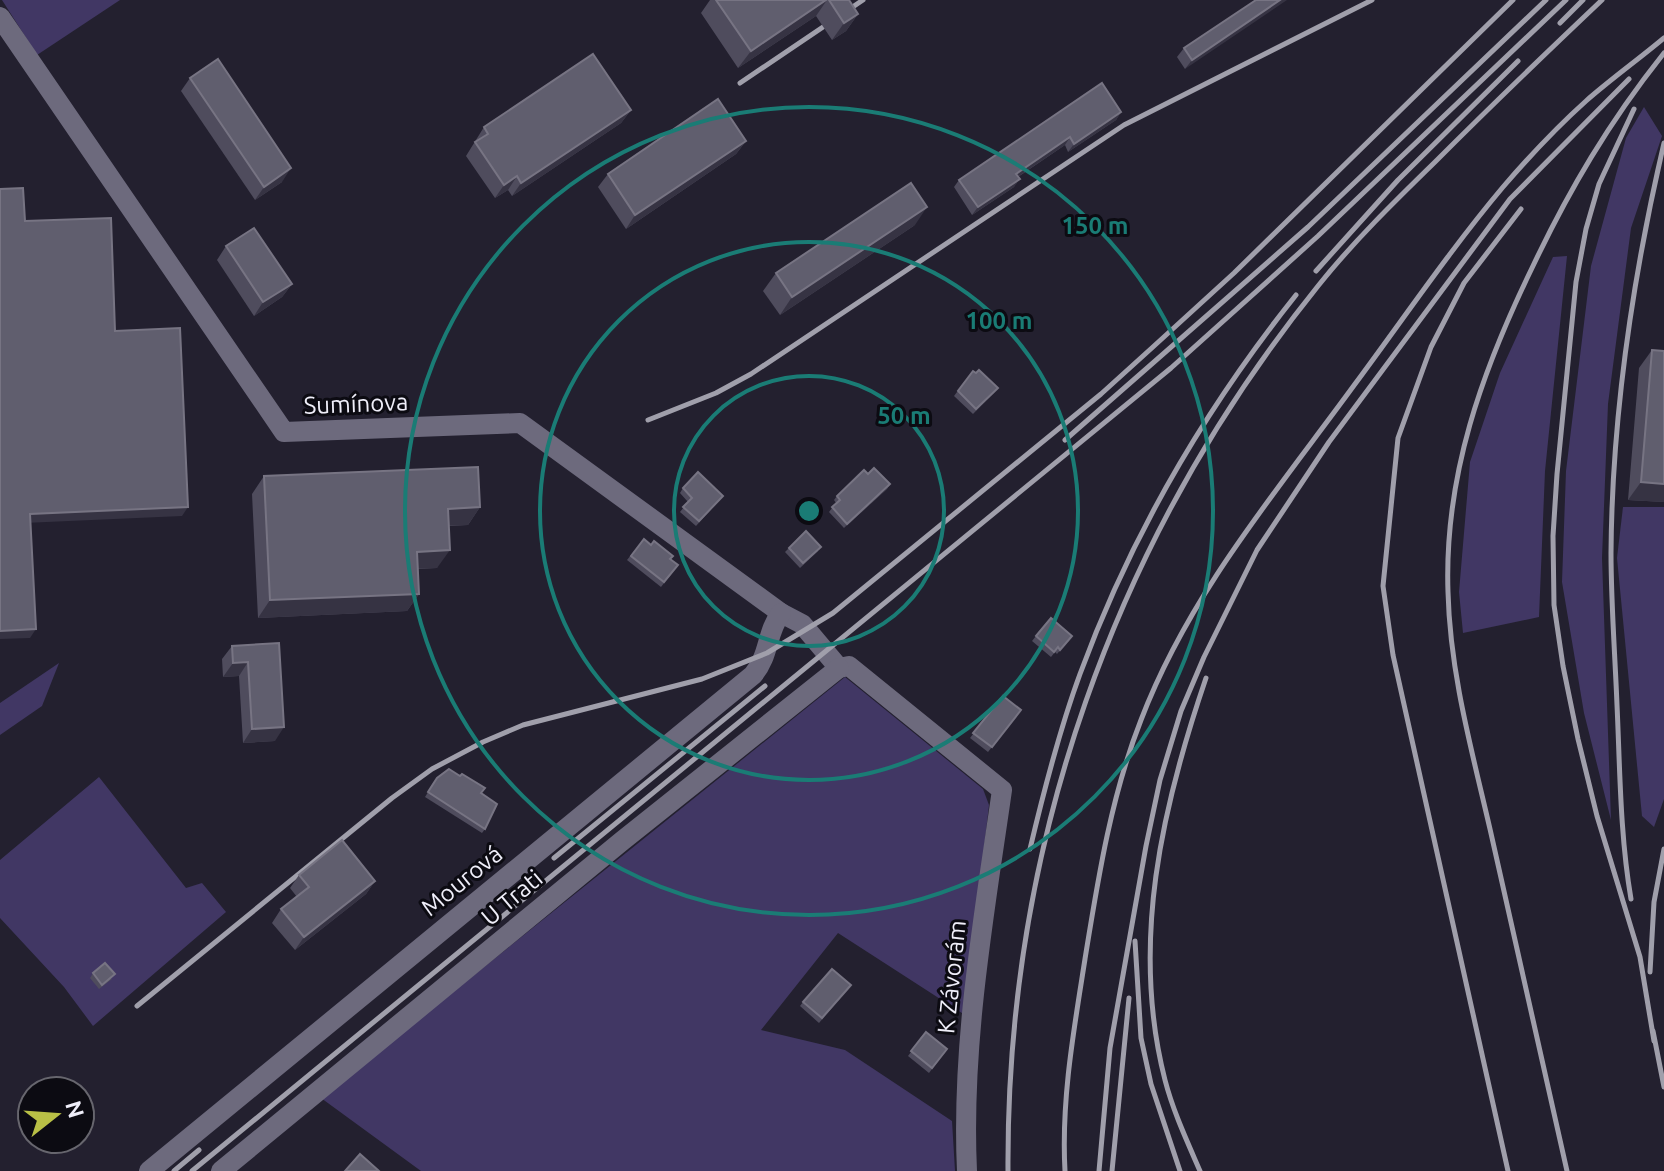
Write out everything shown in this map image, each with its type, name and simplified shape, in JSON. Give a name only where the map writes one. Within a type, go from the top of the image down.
[{"type":"street","name":"Sumínova","points":[[0,17],[284,432],[520,423],[781,613],[802,624],[844,667]]},
{"type":"street","name":"Mourová","points":[[149,1171],[753,675],[763,663],[773,624],[781,613]]},
{"type":"street","name":"K Závorám","points":[[844,667],[1002,790],[977,971],[964,1116],[967,1171]]},
{"type":"street","name":"U Trati","points":[[221,1171],[646,821],[844,667]]},
{"type":"shaded area","points":[[2,0],[120,0],[37,55]]},
{"type":"shaded area","points":[[1644,107],[1662,136],[1631,228],[1608,404],[1602,558],[1611,820],[1584,713],[1562,582],[1566,471],[1591,266],[1626,138]]},
{"type":"shaded area","points":[[1567,256],[1545,471],[1539,617],[1463,633],[1459,592],[1470,462],[1500,373],[1553,257]]},
{"type":"shaded area","points":[[1623,507],[1664,507],[1664,799],[1654,827],[1642,816],[1617,558]]},
{"type":"shaded area","points":[[59,663],[42,706],[0,735],[0,703]]},
{"type":"shaded area","points":[[845,677],[983,789],[989,805],[965,1015],[838,933],[761,1030],[845,1050],[952,1121],[955,1171],[421,1171],[321,1098]]},
{"type":"shaded area","points":[[99,777],[186,888],[202,883],[226,912],[93,1026],[64,987],[0,918],[0,860]]},
{"type":"building","points":[[716,0],[826,0],[751,51]]},
{"type":"building","points":[[829,0],[849,0],[858,14],[844,23]]},
{"type":"building","points":[[1256,0],[1280,0],[1192,60],[1184,48]]},
{"type":"building","points":[[593,54],[631,110],[521,183],[517,176],[504,185],[475,142],[488,134],[484,127]]},
{"type":"building","points":[[218,59],[291,168],[264,187],[190,78]]},
{"type":"building","points":[[1102,83],[1121,112],[1074,144],[1070,137],[1016,174],[1020,179],[978,207],[959,180]]},
{"type":"building","points":[[718,99],[746,141],[635,215],[608,174]]},
{"type":"building","points":[[911,183],[927,207],[792,297],[776,273]]},
{"type":"building","points":[[23,188],[25,221],[111,218],[115,331],[180,328],[188,507],[30,514],[36,629],[0,631],[0,189]]},
{"type":"building","points":[[254,228],[292,284],[263,302],[226,246]]},
{"type":"building","points":[[1652,350],[1664,351],[1664,484],[1641,482]]},
{"type":"building","points":[[979,370],[998,388],[976,409],[958,391],[973,371],[976,373]]},
{"type":"building","points":[[478,467],[480,507],[448,509],[450,550],[417,552],[419,594],[270,600],[264,476]]},
{"type":"building","points":[[874,468],[890,484],[847,524],[832,507],[840,500],[837,496],[864,470],[868,474]]},
{"type":"building","points":[[698,472],[723,496],[699,521],[683,507],[692,498],[683,488]]},
{"type":"building","points":[[806,531],[821,547],[803,563],[789,548]]},
{"type":"building","points":[[644,539],[651,545],[654,541],[673,556],[670,559],[678,565],[664,582],[631,556]]},
{"type":"building","points":[[1051,618],[1072,636],[1060,650],[1058,647],[1054,652],[1036,636]]},
{"type":"building","points":[[279,643],[284,727],[252,729],[248,662],[233,663],[232,646]]},
{"type":"building","points":[[1003,696],[1021,710],[992,747],[973,733]]},
{"type":"building","points":[[449,769],[485,788],[481,793],[497,804],[485,829],[428,792],[437,778]]},
{"type":"building","points":[[342,840],[375,881],[304,937],[281,909],[309,887],[299,875]]},
{"type":"building","points":[[105,963],[115,974],[102,985],[93,973]]},
{"type":"building","points":[[832,969],[851,985],[822,1018],[803,1002]]},
{"type":"building","points":[[926,1032],[947,1049],[932,1068],[911,1051]]},
{"type":"building","points":[[360,1154],[379,1171],[345,1171]]},
{"type":"railway","points":[[740,83],[863,0]]},
{"type":"railway","points":[[648,420],[716,393],[751,374],[1124,125],[1372,0]]},
{"type":"railway","points":[[137,1006],[392,798],[432,769],[523,725],[702,679],[767,653],[833,613],[1101,394],[1234,273],[1513,0]]},
{"type":"railway","points":[[1065,440],[1308,227],[1546,0]]},
{"type":"railway","points":[[192,1171],[1171,368],[1318,236],[1566,0]]},
{"type":"railway","points":[[1560,23],[1583,0]]},
{"type":"railway","points":[[1008,1171],[1012,1050],[1027,931],[1051,815],[1086,702],[1130,592],[1183,485],[1246,383],[1331,270],[1405,192],[1602,0]]},
{"type":"railway","points":[[1065,1171],[1069,1065],[1107,838],[1121,778],[1141,720],[1184,629],[1266,504],[1483,211],[1564,121],[1664,38]]},
{"type":"railway","points":[[1567,1171],[1463,712],[1450,622],[1448,549],[1460,466],[1482,385],[1497,346],[1560,211],[1625,105],[1664,53]]},
{"type":"railway","points":[[1316,271],[1398,180],[1518,61]]},
{"type":"railway","points":[[1099,1171],[1110,1048],[1146,846],[1160,780],[1181,711],[1204,657],[1257,550],[1329,442],[1510,199],[1629,79]]},
{"type":"railway","points":[[1634,109],[1599,184],[1576,282],[1557,474],[1553,536],[1554,605],[1578,739],[1597,816],[1640,957],[1654,1041]]},
{"type":"railway","points":[[1631,899],[1620,778],[1612,591],[1612,502],[1626,346],[1664,143]]},
{"type":"railway","points":[[1508,1171],[1393,655],[1383,586],[1398,438],[1431,347],[1464,283],[1521,209]]},
{"type":"railway","points":[[1030,849],[1072,695],[1122,573],[1146,524],[1201,429],[1296,295]]},
{"type":"railway","points":[[1200,1171],[1165,1080],[1155,1029],[1150,978],[1151,927],[1164,826],[1206,678]]},
{"type":"railway","points":[[554,858],[765,686]]},
{"type":"railway","points":[[1650,972],[1654,902],[1664,849]]},
{"type":"railway","points":[[1135,941],[1141,1038],[1151,1084],[1180,1171]]},
{"type":"railway","points":[[1112,1171],[1129,998]]},
{"type":"railway","points":[[1653,1031],[1664,1087]]},
{"type":"railway","points":[[174,1171],[199,1150]]}]
